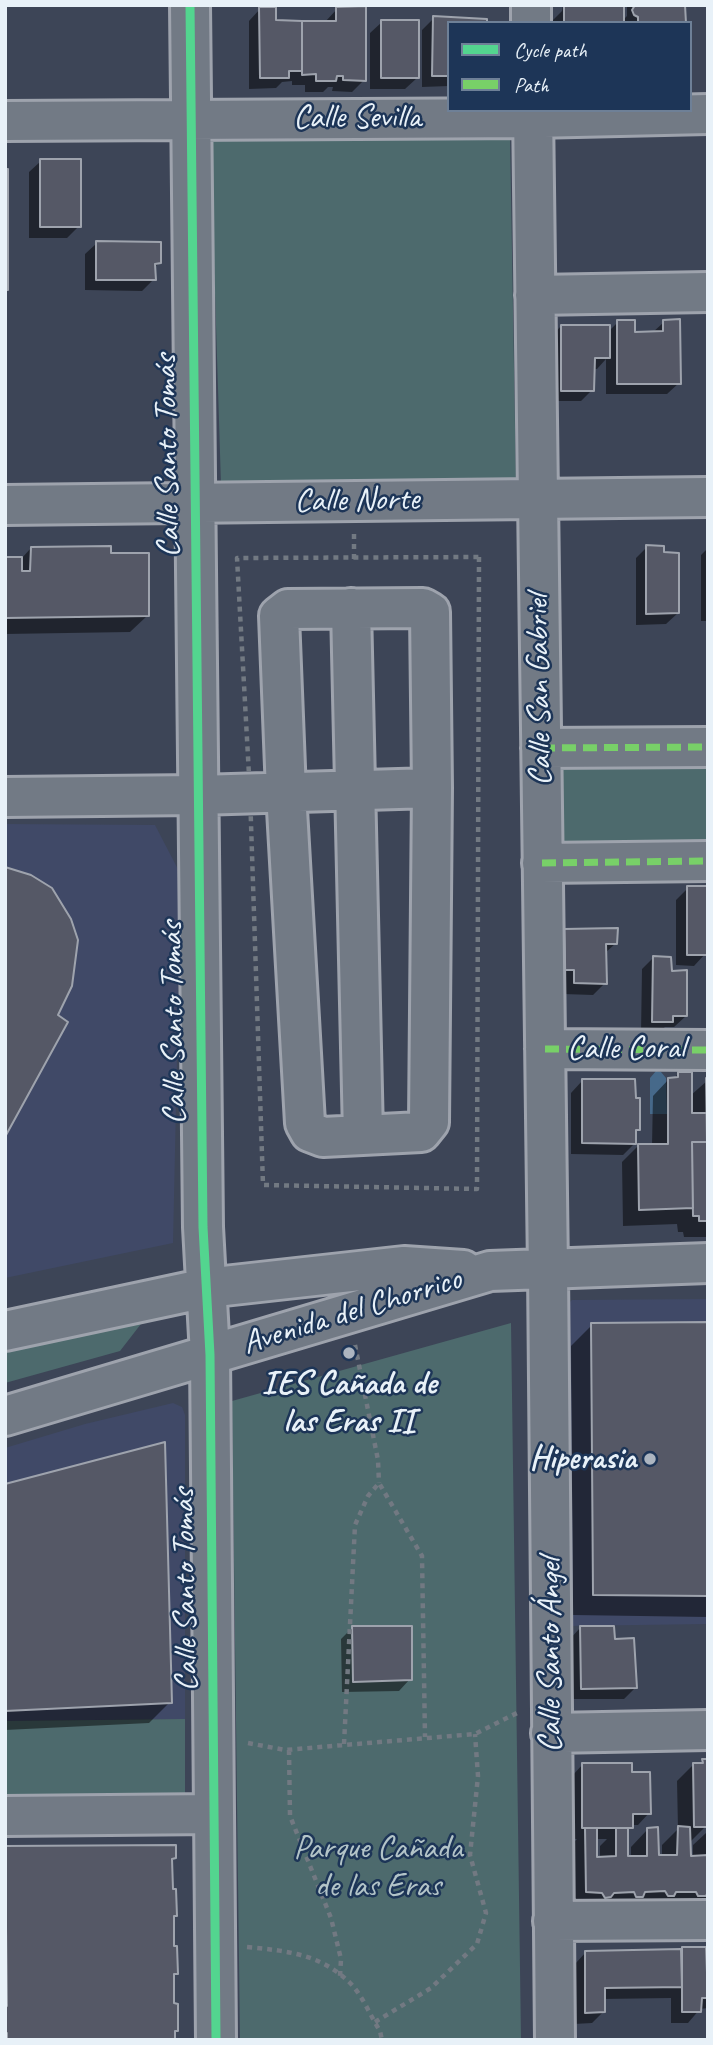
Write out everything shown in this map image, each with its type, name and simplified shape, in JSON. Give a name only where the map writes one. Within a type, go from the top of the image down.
[{"type":"street","name":"Calle Santo Tomás","points":[[190,5],[203,1227],[210,1355],[216,2040]]},
{"type":"street","name":"Calle San Gabriel","points":[[533,114],[548,1270]]},
{"type":"street","name":"Calle Sevilla","points":[[5,121],[708,114]]},
{"type":"street","points":[[535,295],[708,292]]},
{"type":"street","name":"Calle Norte","points":[[5,505],[708,497]]},
{"type":"street","points":[[351,608],[363,1135]]},
{"type":"street","points":[[423,608],[430,612],[432,788],[429,1122],[421,1132],[323,1137],[310,1132],[304,1123],[279,616],[288,609],[423,608]]},
{"type":"street","points":[[541,748],[708,747]]},
{"type":"street","points":[[5,797],[432,788]]},
{"type":"street","points":[[542,863],[708,861]]},
{"type":"street","name":"Calle Coral","points":[[545,1049],[708,1050]]},
{"type":"street","name":"Avenida del Chorrico","points":[[5,1331],[206,1288],[404,1266],[490,1271],[708,1264]]},
{"type":"street","name":"Calle Santo Ángel","points":[[548,1270],[555,2040]]},
{"type":"street","name":"Avenida del Chorrico","points":[[5,1416],[490,1271]]},
{"type":"street","points":[[551,1733],[708,1730]]},
{"type":"street","points":[[5,1816],[214,1814]]},
{"type":"street","points":[[553,1921],[708,1920]]},
{"type":"path","points":[[349,1313],[378,1460],[379,1483],[422,1556],[425,1737]]},
{"type":"path","points":[[344,1744],[355,1525],[368,1496],[379,1483]]},
{"type":"path","points":[[214,1736],[289,1750],[475,1734],[551,1695]]},
{"type":"path","points":[[375,2022],[431,1988],[477,1944],[485,1913],[470,1855],[478,1776],[475,1734]]},
{"type":"path","points":[[289,1750],[290,1816],[331,1918],[341,1959],[340,1976]]},
{"type":"path","points":[[215,1944],[288,1951],[322,1962],[353,1986],[375,2022],[382,2040]]},
{"type":"shaded area","points":[[5,824],[155,825],[181,875],[173,1243],[5,1278]]},
{"type":"shaded area","points":[[656,1071],[666,1078],[667,1114],[650,1114],[650,1078]]},
{"type":"shaded area","name":"Hiperasia","points":[[708,1299],[708,1624],[567,1626],[562,1309],[572,1300]]},
{"type":"shaded area","points":[[173,1403],[182,1407],[185,1415],[185,1719],[5,1721],[5,1448],[85,1424]]},
{"type":"green space","points":[[210,132],[510,136],[516,485],[221,485]]},
{"type":"green space","points":[[708,753],[708,847],[560,849],[558,754]]},
{"type":"green space","points":[[151,1311],[120,1351],[5,1383],[5,1342]]},
{"type":"green space","name":"Parque Cañada de las Eras","points":[[511,1323],[521,2040],[240,2040],[232,1401]]},
{"type":"green space","points":[[185,1719],[185,1802],[5,1804],[5,1721]]},
{"type":"building","points":[[564,5],[624,5],[624,21],[564,21]]},
{"type":"building","points":[[635,5],[685,5],[686,21],[638,21],[632,10]]},
{"type":"building","points":[[366,6],[366,81],[343,80],[343,76],[337,76],[336,81],[316,81],[316,74],[302,75],[302,21],[336,21],[336,7]]},
{"type":"building","points":[[259,7],[276,7],[276,20],[302,21],[302,71],[289,71],[289,78],[260,78]]},
{"type":"building","points":[[433,16],[487,19],[447,21],[447,76],[432,76]]},
{"type":"building","points":[[381,20],[419,20],[419,78],[381,78]]},
{"type":"building","points":[[40,159],[81,159],[81,227],[40,227]]},
{"type":"building","points":[[5,169],[8,169],[8,290],[5,290]]},
{"type":"building","points":[[96,241],[161,242],[161,263],[155,264],[156,280],[96,280]]},
{"type":"building","points":[[680,319],[681,384],[617,384],[617,320],[635,320],[635,332],[663,331],[663,320]]},
{"type":"building","points":[[561,325],[610,325],[610,358],[595,358],[594,391],[561,391]]},
{"type":"building","points":[[646,545],[664,546],[664,552],[679,553],[679,613],[646,614]]},
{"type":"building","points":[[111,546],[111,553],[149,553],[149,616],[5,618],[5,557],[22,557],[22,571],[30,571],[31,547]]},
{"type":"building","points":[[5,867],[31,875],[52,888],[71,919],[78,940],[72,986],[58,1015],[68,1022],[5,1137]]},
{"type":"building","points":[[687,886],[707,886],[707,955],[687,955]]},
{"type":"building","points":[[618,928],[617,944],[606,944],[607,984],[574,983],[574,970],[565,970],[564,929]]},
{"type":"building","points":[[653,956],[671,957],[672,971],[687,970],[687,1016],[673,1016],[673,1022],[652,1022]]},
{"type":"building","points":[[678,1072],[692,1072],[692,1113],[707,1113],[707,1142],[692,1142],[693,1208],[639,1210],[638,1144],[668,1144],[668,1078],[678,1077]]},
{"type":"building","points":[[708,1078],[708,1221],[699,1221],[699,1216],[693,1216],[692,1142],[707,1142]]},
{"type":"building","points":[[582,1079],[635,1079],[636,1098],[640,1098],[640,1130],[636,1130],[636,1144],[582,1143]]},
{"type":"building","name":"Hiperasia","points":[[708,1322],[708,1596],[593,1595],[591,1323]]},
{"type":"building","points":[[165,1442],[172,1703],[5,1711],[5,1484]]},
{"type":"building","points":[[352,1626],[412,1626],[412,1680],[353,1682]]},
{"type":"building","points":[[580,1626],[614,1626],[615,1639],[634,1638],[637,1688],[581,1689]]},
{"type":"building","points":[[702,1759],[708,1759],[707,1827],[694,1827],[693,1763],[703,1763]]},
{"type":"building","points":[[582,1763],[632,1763],[632,1772],[650,1772],[651,1814],[633,1814],[633,1828],[582,1828]]},
{"type":"building","points":[[678,1826],[690,1827],[691,1856],[708,1855],[706,1896],[698,1896],[696,1892],[676,1892],[674,1896],[668,1896],[665,1891],[645,1892],[643,1897],[636,1897],[634,1892],[614,1893],[605,1898],[602,1893],[586,1892],[585,1828],[597,1828],[597,1857],[616,1856],[616,1828],[628,1828],[628,1856],[647,1856],[647,1828],[658,1827],[659,1855],[677,1855]]},
{"type":"building","points":[[176,1845],[176,1858],[172,1859],[177,1916],[174,1916],[174,1946],[177,1946],[178,1974],[174,1974],[174,2003],[178,2004],[178,2031],[175,2031],[175,2040],[7,2040],[5,1846]]},
{"type":"building","points":[[682,1947],[706,1947],[708,1998],[702,1998],[701,2012],[682,2012]]},
{"type":"building","points":[[681,1949],[682,1987],[605,1988],[605,2012],[585,2013],[585,1951]]},
{"type":"marked path","points":[[541,748],[708,747]]},
{"type":"marked path","points":[[542,863],[708,861]]},
{"type":"marked path","points":[[545,1049],[708,1050]]},
{"type":"cycle path","points":[[190,5],[203,1227],[210,1355],[216,2040]]},
{"type":"place","name":"IES Cañada de las Eras II","points":[[349,1353]]},
{"type":"place","name":"Hiperasia","points":[[650,1459]]}]
